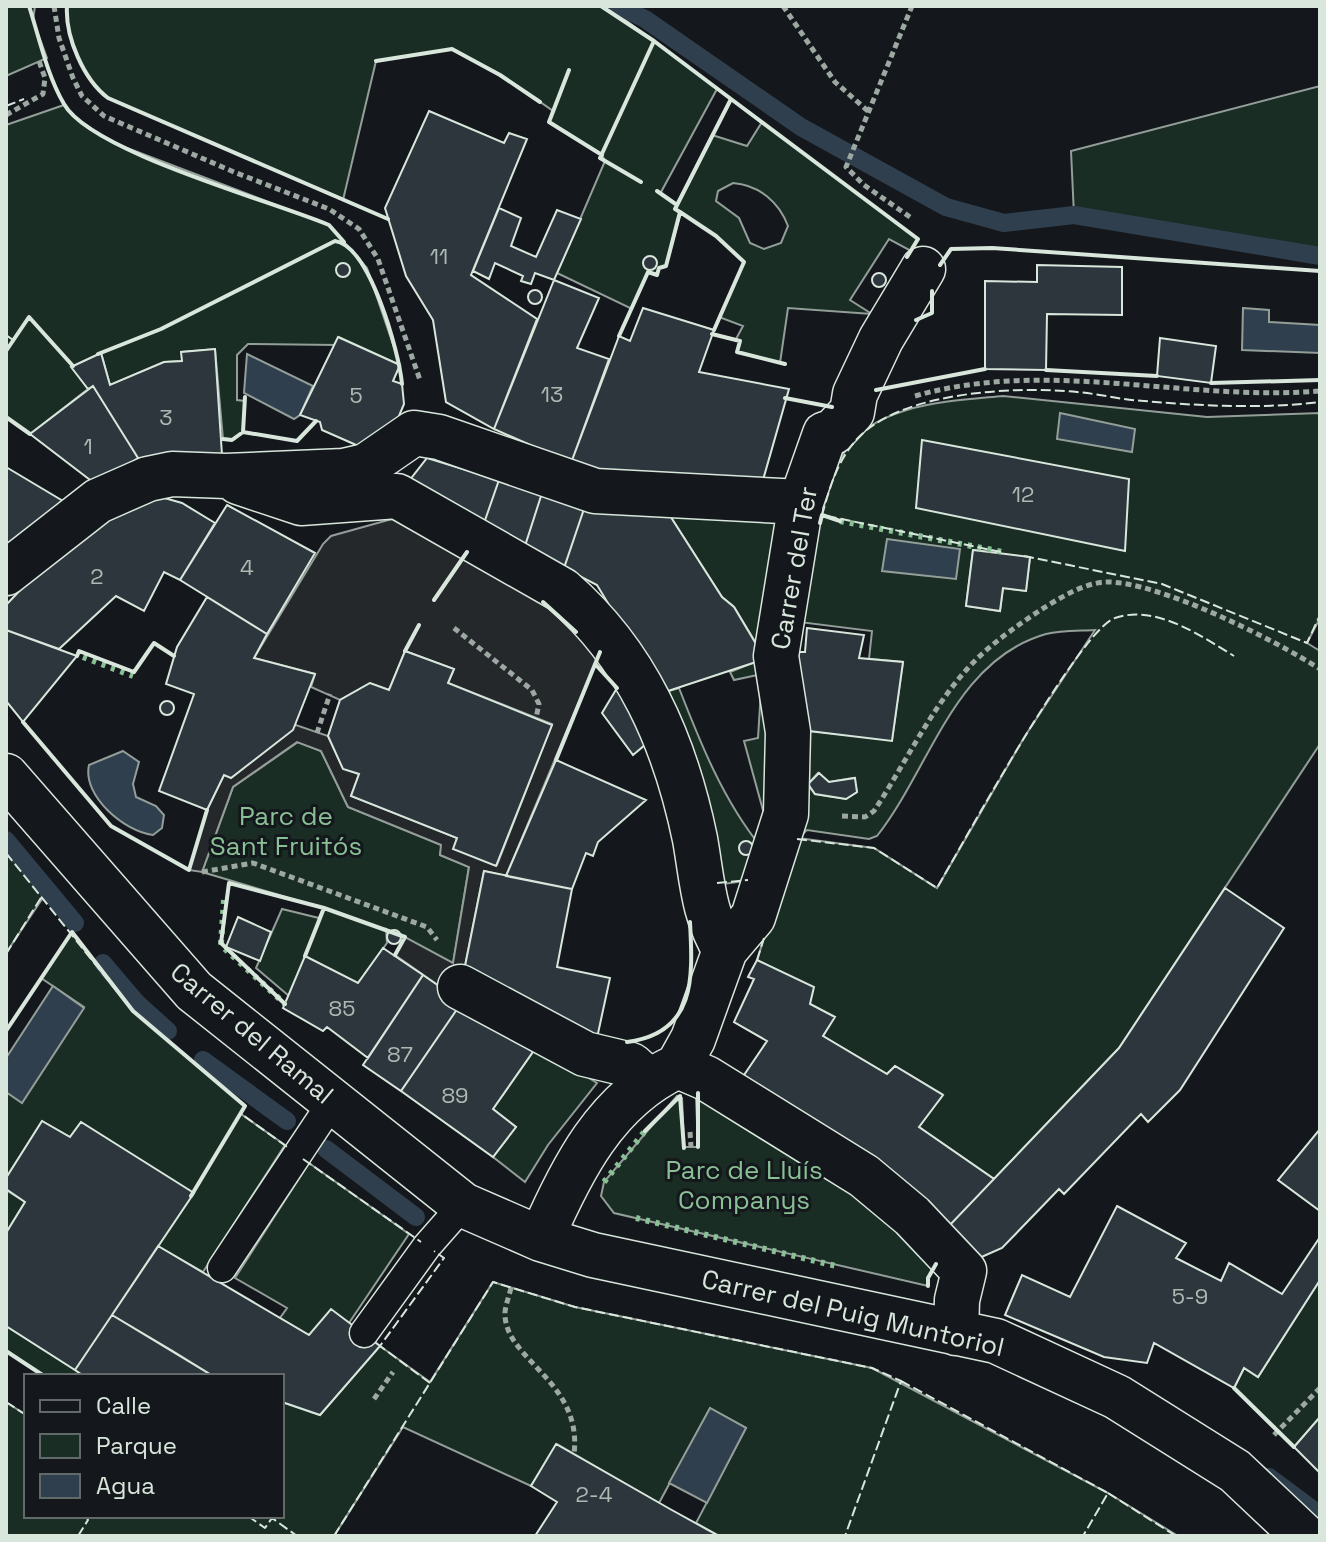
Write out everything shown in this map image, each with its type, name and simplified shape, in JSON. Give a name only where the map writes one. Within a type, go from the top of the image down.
[{"type":"street","name":"Carrer del Ter","points":[[663,1074],[703,1017],[725,950],[753,917],[786,814],[788,732],[776,656],[790,592],[801,502],[825,434],[833,432],[852,412],[855,394],[881,339],[923,269]]},
{"type":"street","points":[[6,573],[61,527],[124,488],[172,474],[226,476],[344,471],[366,466],[414,433],[439,437],[595,491],[801,502]]},
{"type":"street","points":[[226,476],[284,500],[301,503],[397,496],[562,590],[584,609],[631,667],[665,736],[675,761],[695,838],[704,900],[715,934],[725,950]]},
{"type":"street","name":"Carrer del Ramal","points":[[6,776],[190,988],[463,1205],[541,1239]]},
{"type":"street","points":[[460,987],[585,1054],[663,1074],[706,1078],[864,1176],[912,1216],[964,1271],[957,1300],[956,1333]]},
{"type":"street","points":[[541,1239],[577,1162],[625,1101],[663,1074]]},
{"type":"street","name":"Carrer del Puig Muntoriol","points":[[541,1239],[593,1255],[996,1341],[1117,1397],[1235,1471],[1304,1536]]},
{"type":"lane","points":[[222,1268],[333,1101]]},
{"type":"lane","points":[[364,1333],[427,1246],[463,1205]]},
{"type":"path","points":[[54,6],[59,38],[73,78],[82,96],[104,116],[329,209],[359,229],[383,272],[421,384],[414,433]]},
{"type":"path","points":[[783,6],[835,82],[869,112]]},
{"type":"path","points":[[864,185],[846,167],[912,6]]},
{"type":"path","points":[[6,115],[43,94],[45,78],[39,61]]},
{"type":"path","points":[[852,412],[976,383],[1067,379],[1200,393],[1320,391]]},
{"type":"path","points":[[874,811],[934,713],[967,669],[1018,626],[1081,588],[1104,582],[1147,589],[1240,625],[1320,669]]},
{"type":"path","points":[[454,628],[532,690],[539,704],[536,718]]},
{"type":"path","points":[[317,733],[330,694]]},
{"type":"path","points":[[202,872],[253,863],[427,927],[460,987]]},
{"type":"path","points":[[511,1288],[505,1314],[510,1334],[557,1388],[573,1415],[576,1435],[574,1454]]},
{"type":"green space","points":[[6,6],[35,6],[33,20],[47,58],[6,76]]},
{"type":"green space","points":[[67,6],[601,6],[620,16],[717,89],[660,194],[677,204],[712,135],[747,146],[762,122],[918,239],[911,251],[889,239],[850,300],[872,314],[788,308],[780,363],[737,352],[740,341],[736,339],[743,326],[719,317],[744,262],[716,236],[681,212],[666,266],[659,268],[657,275],[648,273],[632,309],[557,273],[605,161],[602,155],[549,122],[553,111],[500,74],[452,49],[376,61],[343,200],[108,98],[91,80],[77,57]],"holes":[[[733,183],[767,196],[779,209],[788,226],[781,243],[764,249],[750,243],[739,218],[716,201],[718,191]]]},
{"type":"green space","points":[[1320,86],[1320,256],[1074,215],[1071,151]]},
{"type":"green space","points":[[64,105],[78,120],[114,143],[329,225],[367,268],[400,365],[339,337],[336,345],[248,344],[237,355],[237,400],[245,401],[243,432],[232,440],[223,439],[215,349],[182,352],[182,361],[164,362],[110,385],[101,353],[72,367],[88,389],[30,434],[6,417],[6,125]]},
{"type":"green space","points":[[1003,396],[1207,417],[1320,413],[1320,618],[1307,643],[1320,651],[1320,744],[1119,1048],[994,1179],[919,1127],[942,1094],[895,1066],[887,1074],[823,1036],[834,1017],[810,1004],[757,961],[767,927],[801,730],[892,740],[903,662],[869,659],[872,631],[799,622],[807,574],[834,473],[855,438],[892,415],[937,403]],"holes":[[[973,550],[1030,558],[1026,591],[1003,588],[1000,611],[966,606]],[[1095,630],[1025,736],[937,888],[874,848],[798,838],[807,830],[869,839],[877,836],[947,720],[988,667],[1014,647],[1046,634]],[[818,773],[829,782],[854,778],[857,792],[846,799],[815,794],[808,784]]]},
{"type":"green space","points":[[665,508],[789,511],[768,815],[764,814],[744,741],[758,738],[762,674],[734,680],[730,672],[765,658],[734,607],[722,597]]},
{"type":"green space","points":[[679,688],[724,790],[761,847],[750,880],[724,884],[662,693]]},
{"type":"green space","name":"Parc de Sant Fruitós","points":[[298,742],[321,751],[348,807],[442,845],[440,855],[469,867],[453,964],[386,929],[387,943],[358,983],[289,996],[256,968],[282,909],[319,918],[323,908],[202,872],[233,787]]},
{"type":"green space","points":[[6,852],[44,896],[6,953]]},
{"type":"green space","points":[[72,932],[132,1010],[245,1106],[241,1114],[285,1145],[203,1272],[158,1246],[153,1168],[81,1122],[70,1137],[42,1121],[6,1178],[6,1092],[22,1102],[84,1007],[41,978]]},
{"type":"green space","points":[[537,1046],[597,1083],[548,1145],[525,1182],[493,1157],[516,1127],[493,1109]]},
{"type":"green space","name":"Parc de Lluís Companys","points":[[677,1096],[682,1098],[684,1147],[698,1147],[696,1098],[838,1176],[936,1263],[928,1278],[928,1286],[614,1213],[601,1196],[604,1182]]},
{"type":"green space","points":[[309,1163],[409,1234],[349,1323],[309,1335],[280,1318],[287,1308],[235,1278]]},
{"type":"green space","points":[[6,1190],[25,1202],[6,1233]]},
{"type":"green space","points":[[1320,1280],[1320,1417],[1294,1447],[1234,1388],[1244,1368],[1258,1377]]},
{"type":"green space","points":[[493,1282],[575,1307],[872,1368],[1108,1493],[1178,1536],[719,1536],[696,1523],[746,1428],[710,1408],[659,1503],[557,1444],[531,1486],[403,1427],[334,1536],[6,1536],[6,1402],[24,1414],[24,1518],[284,1518],[284,1403],[320,1415],[380,1346],[430,1382]]},
{"type":"green space","points":[[6,1326],[81,1374],[40,1374],[6,1351]]},
{"type":"shaded area","points":[[399,517],[540,600],[600,652],[506,876],[484,871],[463,976],[462,1002],[395,955],[405,937],[453,963],[469,867],[440,855],[441,845],[348,807],[321,751],[297,742],[233,787],[202,872],[189,870],[207,810],[224,775],[296,725],[328,736],[343,768],[359,774],[351,796],[457,838],[454,849],[497,865],[552,724],[448,683],[454,669],[405,651],[389,690],[370,683],[340,700],[311,687],[315,674],[254,658],[323,544],[331,536]]},
{"type":"water","points":[[1243,308],[1269,310],[1269,322],[1320,325],[1320,353],[1242,350]]},
{"type":"water","points":[[247,354],[313,386],[300,415],[294,419],[244,393]]},
{"type":"water","points":[[1060,413],[1135,429],[1132,452],[1057,439]]},
{"type":"water","points":[[887,539],[960,549],[956,579],[882,571]]},
{"type":"water","points":[[123,751],[139,762],[133,784],[136,797],[156,806],[164,815],[162,828],[153,835],[119,820],[92,789],[89,765]]},
{"type":"water","points":[[53,986],[84,1008],[22,1103],[6,1092],[6,1058]]},
{"type":"water","points":[[710,1408],[746,1428],[707,1503],[669,1483]]},
{"type":"building","points":[[429,111],[504,143],[509,133],[527,139],[471,275],[537,319],[494,429],[446,402],[433,320],[406,276],[385,208]]},
{"type":"building","points":[[499,208],[521,218],[511,246],[536,257],[557,210],[581,219],[554,280],[535,273],[531,284],[521,281],[523,276],[495,263],[489,279],[473,271]]},
{"type":"building","points":[[650,256],[657,263],[650,270],[643,263]]},
{"type":"building","points":[[343,263],[350,270],[343,277],[336,270]]},
{"type":"building","points":[[1037,265],[1122,267],[1122,315],[1047,314],[1046,370],[985,369],[985,281],[1037,282]]},
{"type":"building","points":[[879,273],[886,280],[879,287],[872,280]]},
{"type":"building","points":[[554,280],[599,298],[577,348],[609,359],[571,463],[494,429]]},
{"type":"building","points":[[535,290],[542,297],[535,304],[528,297]]},
{"type":"building","points":[[643,308],[714,330],[699,372],[789,389],[761,487],[665,483],[571,463],[619,336],[630,341]]},
{"type":"building","points":[[338,337],[400,365],[393,381],[402,384],[404,404],[399,416],[392,428],[363,448],[322,430],[320,422],[300,415]]},
{"type":"building","points":[[1160,338],[1216,346],[1211,383],[1157,376]]},
{"type":"building","points":[[215,349],[222,455],[138,458],[93,386],[88,389],[71,367],[101,353],[110,385],[164,362],[182,361],[181,352]]},
{"type":"building","points":[[93,386],[138,458],[98,486],[30,434]]},
{"type":"building","points":[[922,440],[1129,479],[1125,551],[916,508]]},
{"type":"building","points":[[427,458],[499,480],[483,526],[409,481]]},
{"type":"building","points":[[6,467],[68,504],[6,545]]},
{"type":"building","points":[[499,480],[542,493],[524,549],[483,526]]},
{"type":"building","points":[[542,493],[585,506],[564,568],[524,549]]},
{"type":"building","points":[[161,497],[182,503],[215,523],[180,580],[164,572],[144,611],[116,596],[59,649],[6,630],[6,605],[71,537]]},
{"type":"building","points":[[227,505],[315,553],[267,634],[180,580]]},
{"type":"building","points":[[585,506],[665,508],[722,597],[734,607],[765,659],[662,693],[597,585],[564,568]]},
{"type":"building","points":[[973,550],[1030,557],[1026,591],[1003,588],[1000,611],[966,606]]},
{"type":"building","points":[[207,597],[267,634],[254,658],[315,674],[293,730],[231,778],[224,775],[207,810],[159,791],[194,694],[166,684],[177,647]]},
{"type":"building","points":[[807,628],[864,635],[859,658],[903,662],[892,741],[801,730],[798,652],[805,652]]},
{"type":"building","points":[[6,630],[77,656],[23,722],[6,701]]},
{"type":"building","points":[[405,651],[454,669],[448,683],[552,725],[496,866],[453,849],[457,838],[351,796],[359,774],[343,769],[328,736],[340,700],[370,683],[389,690]]},
{"type":"building","points":[[617,688],[652,739],[633,755],[602,713]]},
{"type":"building","points":[[167,701],[174,708],[167,715],[160,708]]},
{"type":"building","points":[[556,760],[646,800],[598,842],[593,856],[586,853],[572,889],[506,876]]},
{"type":"building","points":[[819,773],[829,782],[855,778],[857,792],[846,799],[815,794],[808,784]]},
{"type":"building","points":[[746,841],[753,848],[746,855],[739,848]]},
{"type":"building","points":[[484,871],[572,889],[557,967],[610,978],[597,1038],[463,976]]},
{"type":"building","points":[[1225,888],[1284,928],[1180,1090],[1148,1122],[1141,1114],[1064,1194],[1059,1189],[1002,1248],[977,1259],[947,1228],[1119,1048]]},
{"type":"building","points":[[238,917],[271,932],[260,961],[226,947]]},
{"type":"building","points":[[394,930],[401,937],[394,944],[387,937]]},
{"type":"building","points":[[383,948],[423,975],[368,1058],[327,1027],[323,1031],[283,1008],[305,956],[358,983]]},
{"type":"building","points":[[757,960],[814,987],[810,1004],[835,1017],[823,1036],[887,1074],[895,1066],[943,1095],[919,1127],[994,1179],[947,1228],[740,1081],[767,1041],[734,1022],[754,979],[748,977]]},
{"type":"building","points":[[423,975],[462,1002],[401,1091],[363,1065]]},
{"type":"building","points":[[462,1002],[537,1046],[493,1109],[516,1127],[493,1157],[401,1091]]},
{"type":"building","points":[[42,1121],[70,1137],[81,1122],[194,1193],[75,1370],[6,1326],[6,1233],[25,1202],[6,1189],[6,1178]]},
{"type":"building","points":[[1320,1129],[1320,1211],[1278,1180]]},
{"type":"building","points":[[1117,1206],[1186,1243],[1176,1258],[1221,1281],[1229,1263],[1282,1294],[1320,1237],[1320,1280],[1258,1377],[1244,1368],[1234,1388],[1154,1343],[1147,1363],[1104,1357],[1005,1315],[1022,1275],[1070,1297]]},
{"type":"building","points":[[158,1246],[309,1335],[331,1309],[380,1346],[320,1415],[284,1403],[284,1374],[210,1374],[112,1315]]},
{"type":"building","points":[[112,1315],[210,1374],[81,1374],[75,1370]]},
{"type":"building","points":[[1320,1417],[1320,1473],[1294,1447]]},
{"type":"building","points":[[556,1444],[719,1536],[535,1536],[557,1502],[531,1486]]},
{"type":"waterway","points":[[618,6],[645,19],[801,127],[946,207],[1004,223],[1074,215],[1320,256]]},
{"type":"waterway","points":[[6,840],[75,923]]},
{"type":"waterway","points":[[103,963],[137,1003],[168,1031]]},
{"type":"waterway","points":[[203,1060],[287,1121]]},
{"type":"waterway","points":[[326,1149],[416,1217]]},
{"type":"waterway","points":[[1269,1477],[1320,1515]]},
{"type":"hedge","points":[[840,521],[1003,552]]},
{"type":"hedge","points":[[83,657],[133,676]]},
{"type":"hedge","points":[[224,900],[221,943],[285,1004]]},
{"type":"hedge","points":[[604,1182],[645,1131]]},
{"type":"hedge","points":[[636,1218],[836,1266]]},
{"type":"fence","points":[[6,106],[24,99]]},
{"type":"fence","points":[[6,335],[13,340]]},
{"type":"fence","points":[[1001,552],[822,515],[844,456],[857,439],[877,423],[930,401],[961,395],[1052,390],[1210,405],[1277,406],[1320,402]]},
{"type":"fence","points":[[1024,556],[1162,584],[1307,643],[1320,615]]},
{"type":"fence","points":[[797,839],[874,848],[937,888],[1050,697],[1098,631],[1115,618],[1146,615],[1178,624],[1234,656]]},
{"type":"fence","points":[[6,853],[132,1010],[245,1106],[240,1113],[290,1149]]},
{"type":"fence","points":[[717,883],[748,880]]},
{"type":"fence","points":[[6,954],[42,896]]},
{"type":"fence","points":[[757,960],[764,938]]},
{"type":"fence","points":[[303,1159],[421,1242]]},
{"type":"fence","points":[[430,1383],[380,1346],[444,1258],[434,1251]]},
{"type":"fence","points":[[334,1536],[493,1282],[575,1307],[872,1368],[901,1381],[845,1536]]},
{"type":"fence","points":[[901,1381],[1108,1493],[1083,1536]]},
{"type":"fence","points":[[6,1402],[24,1414]]},
{"type":"fence","points":[[1108,1493],[1176,1536]]},
{"type":"fence","points":[[78,1536],[87,1518]]},
{"type":"fence","points":[[251,1518],[265,1528],[272,1518]]},
{"type":"fence","points":[[272,1518],[297,1536]]},
{"type":"wall","points":[[29,6],[58,93],[81,122],[109,140],[185,174],[329,225],[344,242]]},
{"type":"wall","points":[[67,6],[69,31],[78,57],[91,80],[108,98],[388,219]]},
{"type":"wall","points":[[601,6],[654,41],[600,158],[641,182]]},
{"type":"wall","points":[[619,336],[648,272],[657,275],[659,268],[666,266],[680,212],[675,209],[731,99],[654,41]]},
{"type":"wall","points":[[376,61],[452,49],[500,75],[540,102]]},
{"type":"wall","points":[[569,70],[549,122],[602,155]]},
{"type":"wall","points":[[731,99],[918,239],[907,257]]},
{"type":"wall","points":[[657,191],[677,205]]},
{"type":"wall","points":[[680,212],[716,236],[744,262],[714,330]]},
{"type":"wall","points":[[98,354],[161,329],[335,241],[348,247],[371,280],[389,326],[402,384]]},
{"type":"wall","points":[[940,265],[951,249],[992,248],[1320,271]]},
{"type":"wall","points":[[916,320],[932,313],[932,291]]},
{"type":"wall","points":[[6,351],[29,317],[73,366]]},
{"type":"wall","points":[[712,334],[740,341],[737,352],[785,364]]},
{"type":"wall","points":[[876,390],[985,369]]},
{"type":"wall","points":[[1046,370],[1157,376]]},
{"type":"wall","points":[[1211,383],[1320,380]]},
{"type":"wall","points":[[243,432],[245,397]]},
{"type":"wall","points":[[785,398],[832,407]]},
{"type":"wall","points":[[6,417],[30,434]]},
{"type":"wall","points":[[223,439],[232,440],[243,432],[297,441],[316,421]]},
{"type":"wall","points":[[820,523],[822,515],[840,521]]},
{"type":"wall","points":[[434,600],[467,552]]},
{"type":"wall","points":[[543,602],[576,632]]},
{"type":"wall","points":[[405,651],[419,625]]},
{"type":"wall","points":[[77,656],[79,651],[134,672],[154,643],[174,656]]},
{"type":"wall","points":[[556,760],[600,652]]},
{"type":"wall","points":[[596,665],[617,688]]},
{"type":"wall","points":[[23,722],[111,826],[189,870],[207,810]]},
{"type":"wall","points":[[285,1004],[221,943],[229,883],[324,908],[405,937],[395,955]]},
{"type":"wall","points":[[305,956],[324,908]]},
{"type":"wall","points":[[627,1042],[650,1037],[666,1027],[678,1015],[686,1000],[691,963],[690,922]]},
{"type":"wall","points":[[6,1031],[72,932],[133,1011],[245,1106],[191,1196]]},
{"type":"wall","points":[[698,1093],[698,1147]]},
{"type":"wall","points":[[645,1131],[680,1096],[684,1148]]},
{"type":"wall","points":[[928,1286],[928,1278],[936,1264]]},
{"type":"wall","points":[[6,1351],[41,1374]]},
{"type":"wall","points":[[1234,1388],[1294,1447]]}]
